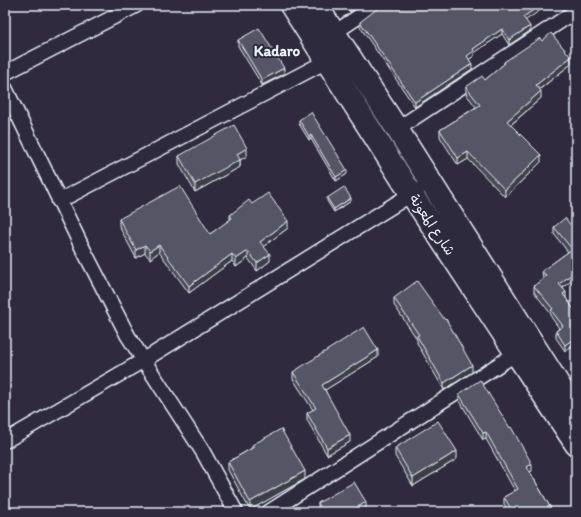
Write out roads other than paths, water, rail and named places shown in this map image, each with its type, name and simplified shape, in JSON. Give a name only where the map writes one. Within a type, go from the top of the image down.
[{"type":"highway","name":"شارع المعونة","points":[[291,5],[412,195],[576,444]]},
{"type":"highway","name":"شارع المعونة","points":[[316,5],[576,412]]},
{"type":"street","points":[[5,73],[137,5]]},
{"type":"street","points":[[334,33],[376,5]]},
{"type":"street","points":[[397,130],[576,11]]},
{"type":"street","points":[[59,201],[327,61]]},
{"type":"street","points":[[5,88],[59,201],[126,331],[203,452],[236,512]]},
{"type":"street","points":[[5,441],[144,360],[412,195],[430,182]]},
{"type":"street","points":[[270,512],[517,353]]},
{"type":"district","name":"Kadaro","points":[[277,51]]}]
